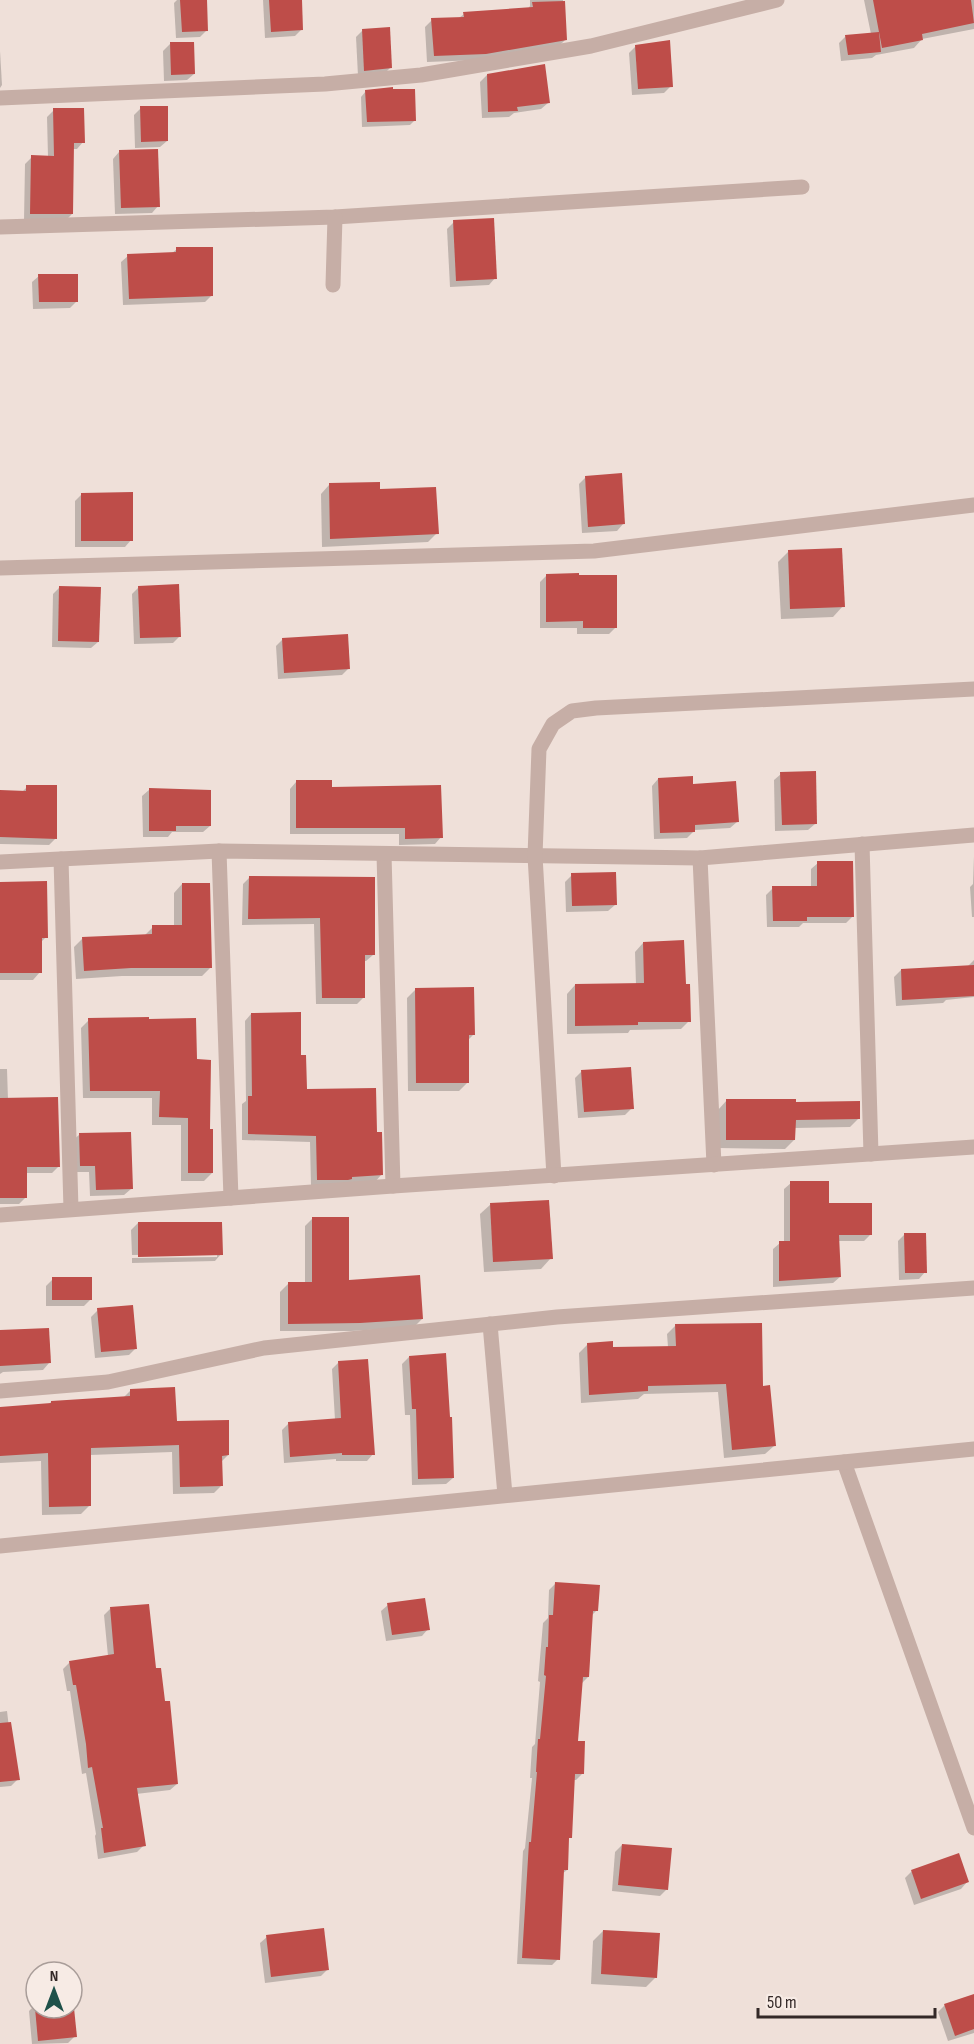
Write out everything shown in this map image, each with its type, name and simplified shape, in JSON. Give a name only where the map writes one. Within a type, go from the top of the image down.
[{"type":"street","points":[[0,98],[325,84],[422,75],[591,46],[777,0]]},
{"type":"street","points":[[0,227],[335,217],[802,187]]},
{"type":"street","points":[[333,285],[335,217]]},
{"type":"street","points":[[0,568],[594,551],[974,505]]},
{"type":"street","points":[[554,1176],[535,856],[539,749],[553,724],[572,711],[596,708],[974,689]]},
{"type":"street","points":[[0,862],[219,851],[700,858],[974,835]]},
{"type":"street","points":[[862,844],[871,1154]]},
{"type":"street","points":[[219,851],[231,1198]]},
{"type":"street","points":[[384,854],[393,1186]]},
{"type":"street","points":[[700,858],[714,1165]]},
{"type":"street","points":[[61,859],[71,1209]]},
{"type":"street","points":[[0,1215],[974,1147]]},
{"type":"street","points":[[0,1391],[108,1382],[264,1348],[490,1324],[557,1317],[974,1288]]},
{"type":"street","points":[[490,1324],[505,1496]]},
{"type":"street","points":[[0,1546],[973,1451]]},
{"type":"street","points":[[844,1462],[974,1828]]},
{"type":"building","points":[[180,0],[207,0],[208,31],[182,32]]},
{"type":"building","points":[[269,0],[302,0],[303,30],[271,32]]},
{"type":"building","points":[[873,0],[971,0],[974,23],[922,34],[923,40],[882,48]]},
{"type":"building","points":[[565,1],[567,40],[486,54],[434,56],[431,18],[464,17],[463,12],[533,7],[532,2]]},
{"type":"building","points":[[390,27],[392,68],[364,71],[362,29]]},
{"type":"building","points":[[879,32],[881,52],[848,55],[845,35]]},
{"type":"building","points":[[670,40],[673,87],[638,89],[635,45]]},
{"type":"building","points":[[170,42],[194,42],[195,74],[171,75]]},
{"type":"building","points":[[545,64],[550,103],[517,107],[518,111],[488,112],[487,74]]},
{"type":"building","points":[[393,87],[393,89],[415,89],[416,121],[367,122],[365,90]]},
{"type":"building","points":[[140,106],[168,106],[168,141],[141,142]]},
{"type":"building","points":[[53,108],[84,108],[85,143],[74,143],[73,214],[30,214],[31,155],[54,156]]},
{"type":"building","points":[[158,149],[160,207],[121,208],[119,150]]},
{"type":"building","points":[[494,218],[497,279],[456,281],[453,220]]},
{"type":"building","points":[[176,247],[213,247],[213,296],[129,299],[127,254],[176,252]]},
{"type":"building","points":[[38,274],[78,274],[78,302],[39,302]]},
{"type":"building","points":[[622,473],[625,524],[588,527],[585,476]]},
{"type":"building","points":[[380,482],[380,489],[436,487],[439,534],[330,539],[329,483]]},
{"type":"building","points":[[133,492],[133,541],[81,541],[81,493]]},
{"type":"building","points":[[842,548],[845,607],[790,609],[788,550]]},
{"type":"building","points":[[579,573],[579,575],[617,575],[617,628],[583,628],[583,621],[546,622],[546,574]]},
{"type":"building","points":[[179,584],[181,637],[140,638],[138,586]]},
{"type":"building","points":[[59,586],[101,587],[99,642],[58,641]]},
{"type":"building","points":[[348,634],[350,669],[284,673],[282,638]]},
{"type":"building","points":[[816,771],[817,824],[782,825],[780,772]]},
{"type":"building","points":[[693,776],[693,784],[736,781],[739,822],[695,825],[695,832],[660,833],[658,778]]},
{"type":"building","points":[[296,780],[332,780],[332,787],[441,785],[443,838],[405,839],[405,828],[296,828]]},
{"type":"building","points":[[26,785],[57,785],[57,839],[0,837],[0,790],[26,791]]},
{"type":"building","points":[[149,788],[211,790],[211,826],[176,826],[176,831],[149,831]]},
{"type":"building","points":[[817,861],[853,861],[854,917],[807,917],[807,921],[773,921],[772,886],[817,886]]},
{"type":"building","points":[[616,872],[617,905],[572,906],[571,873]]},
{"type":"building","points":[[249,876],[375,877],[375,955],[365,955],[365,998],[322,998],[320,918],[248,919]]},
{"type":"building","points":[[47,881],[48,938],[42,938],[42,973],[0,973],[0,882]]},
{"type":"building","points":[[182,883],[210,883],[212,968],[131,968],[84,971],[82,937],[152,934],[152,925],[182,925]]},
{"type":"building","points":[[684,940],[686,984],[690,984],[691,1022],[638,1022],[638,1025],[575,1026],[575,984],[644,983],[643,942]]},
{"type":"building","points":[[974,965],[974,996],[902,1000],[901,969]]},
{"type":"building","points":[[474,987],[475,1035],[469,1035],[469,1083],[416,1083],[415,988]]},
{"type":"building","points":[[301,1012],[301,1055],[306,1055],[307,1089],[376,1088],[377,1132],[382,1132],[383,1175],[352,1177],[348,1180],[317,1180],[316,1136],[248,1134],[248,1096],[252,1096],[251,1013]]},
{"type":"building","points":[[149,1017],[149,1019],[196,1018],[197,1059],[211,1060],[210,1129],[213,1129],[213,1173],[188,1173],[188,1118],[159,1117],[160,1091],[90,1091],[88,1018]]},
{"type":"building","points":[[631,1067],[634,1109],[584,1112],[581,1070]]},
{"type":"building","points":[[58,1097],[60,1167],[27,1167],[27,1198],[0,1198],[0,1098]]},
{"type":"building","points":[[726,1099],[796,1099],[796,1102],[860,1101],[860,1119],[796,1120],[795,1140],[726,1140]]},
{"type":"building","points":[[131,1132],[133,1189],[96,1190],[95,1166],[80,1166],[79,1133]]},
{"type":"building","points":[[790,1181],[829,1181],[829,1203],[872,1203],[872,1235],[839,1235],[841,1277],[779,1281],[779,1241],[790,1241]]},
{"type":"building","points":[[549,1200],[553,1259],[493,1262],[490,1203]]},
{"type":"building","points":[[312,1217],[349,1217],[349,1280],[420,1275],[423,1319],[288,1324],[288,1282],[312,1282]]},
{"type":"building","points":[[138,1222],[222,1222],[223,1255],[138,1257]]},
{"type":"building","points":[[904,1233],[926,1233],[927,1273],[905,1273]]},
{"type":"building","points":[[52,1277],[92,1277],[92,1300],[52,1300]]},
{"type":"building","points":[[133,1305],[137,1349],[101,1352],[97,1308]]},
{"type":"building","points":[[762,1323],[763,1386],[770,1385],[776,1446],[732,1450],[726,1384],[648,1386],[648,1391],[589,1395],[587,1343],[613,1341],[613,1347],[676,1346],[675,1324]]},
{"type":"building","points":[[49,1328],[51,1363],[0,1366],[0,1330]]},
{"type":"building","points":[[446,1353],[450,1417],[452,1417],[454,1478],[418,1479],[416,1409],[412,1409],[409,1356]]},
{"type":"building","points":[[368,1359],[375,1455],[342,1455],[342,1453],[290,1457],[288,1422],[341,1418],[338,1361]]},
{"type":"building","points":[[175,1387],[177,1421],[229,1420],[229,1455],[222,1456],[223,1486],[180,1487],[179,1445],[91,1448],[91,1506],[49,1507],[48,1453],[0,1456],[0,1407],[130,1396],[130,1389]]},
{"type":"building","points":[[555,1582],[600,1585],[598,1611],[593,1611],[589,1677],[583,1677],[578,1741],[585,1741],[584,1774],[575,1774],[572,1838],[569,1838],[568,1870],[564,1870],[560,1960],[522,1958],[529,1842],[531,1842],[538,1739],[540,1739],[546,1676],[544,1675],[546,1647],[548,1647],[549,1615],[553,1615]]},
{"type":"building","points":[[425,1598],[430,1630],[392,1635],[387,1603]]},
{"type":"building","points":[[149,1604],[156,1668],[161,1668],[165,1701],[170,1701],[178,1784],[137,1788],[146,1846],[104,1853],[101,1828],[103,1828],[92,1767],[88,1768],[76,1685],[73,1685],[69,1661],[114,1654],[110,1607]]},
{"type":"building","points":[[11,1722],[20,1780],[0,1782],[0,1723]]},
{"type":"building","points":[[622,1844],[672,1848],[668,1890],[618,1885]]},
{"type":"building","points":[[959,1853],[969,1882],[921,1899],[911,1870]]},
{"type":"building","points":[[324,1928],[329,1970],[271,1977],[266,1935]]},
{"type":"building","points":[[603,1930],[660,1933],[657,1978],[601,1974]]},
{"type":"building","points":[[974,1994],[974,2029],[955,2036],[944,2004]]},
{"type":"building","points":[[36,2020],[75,2020],[77,2037],[38,2041]]}]
